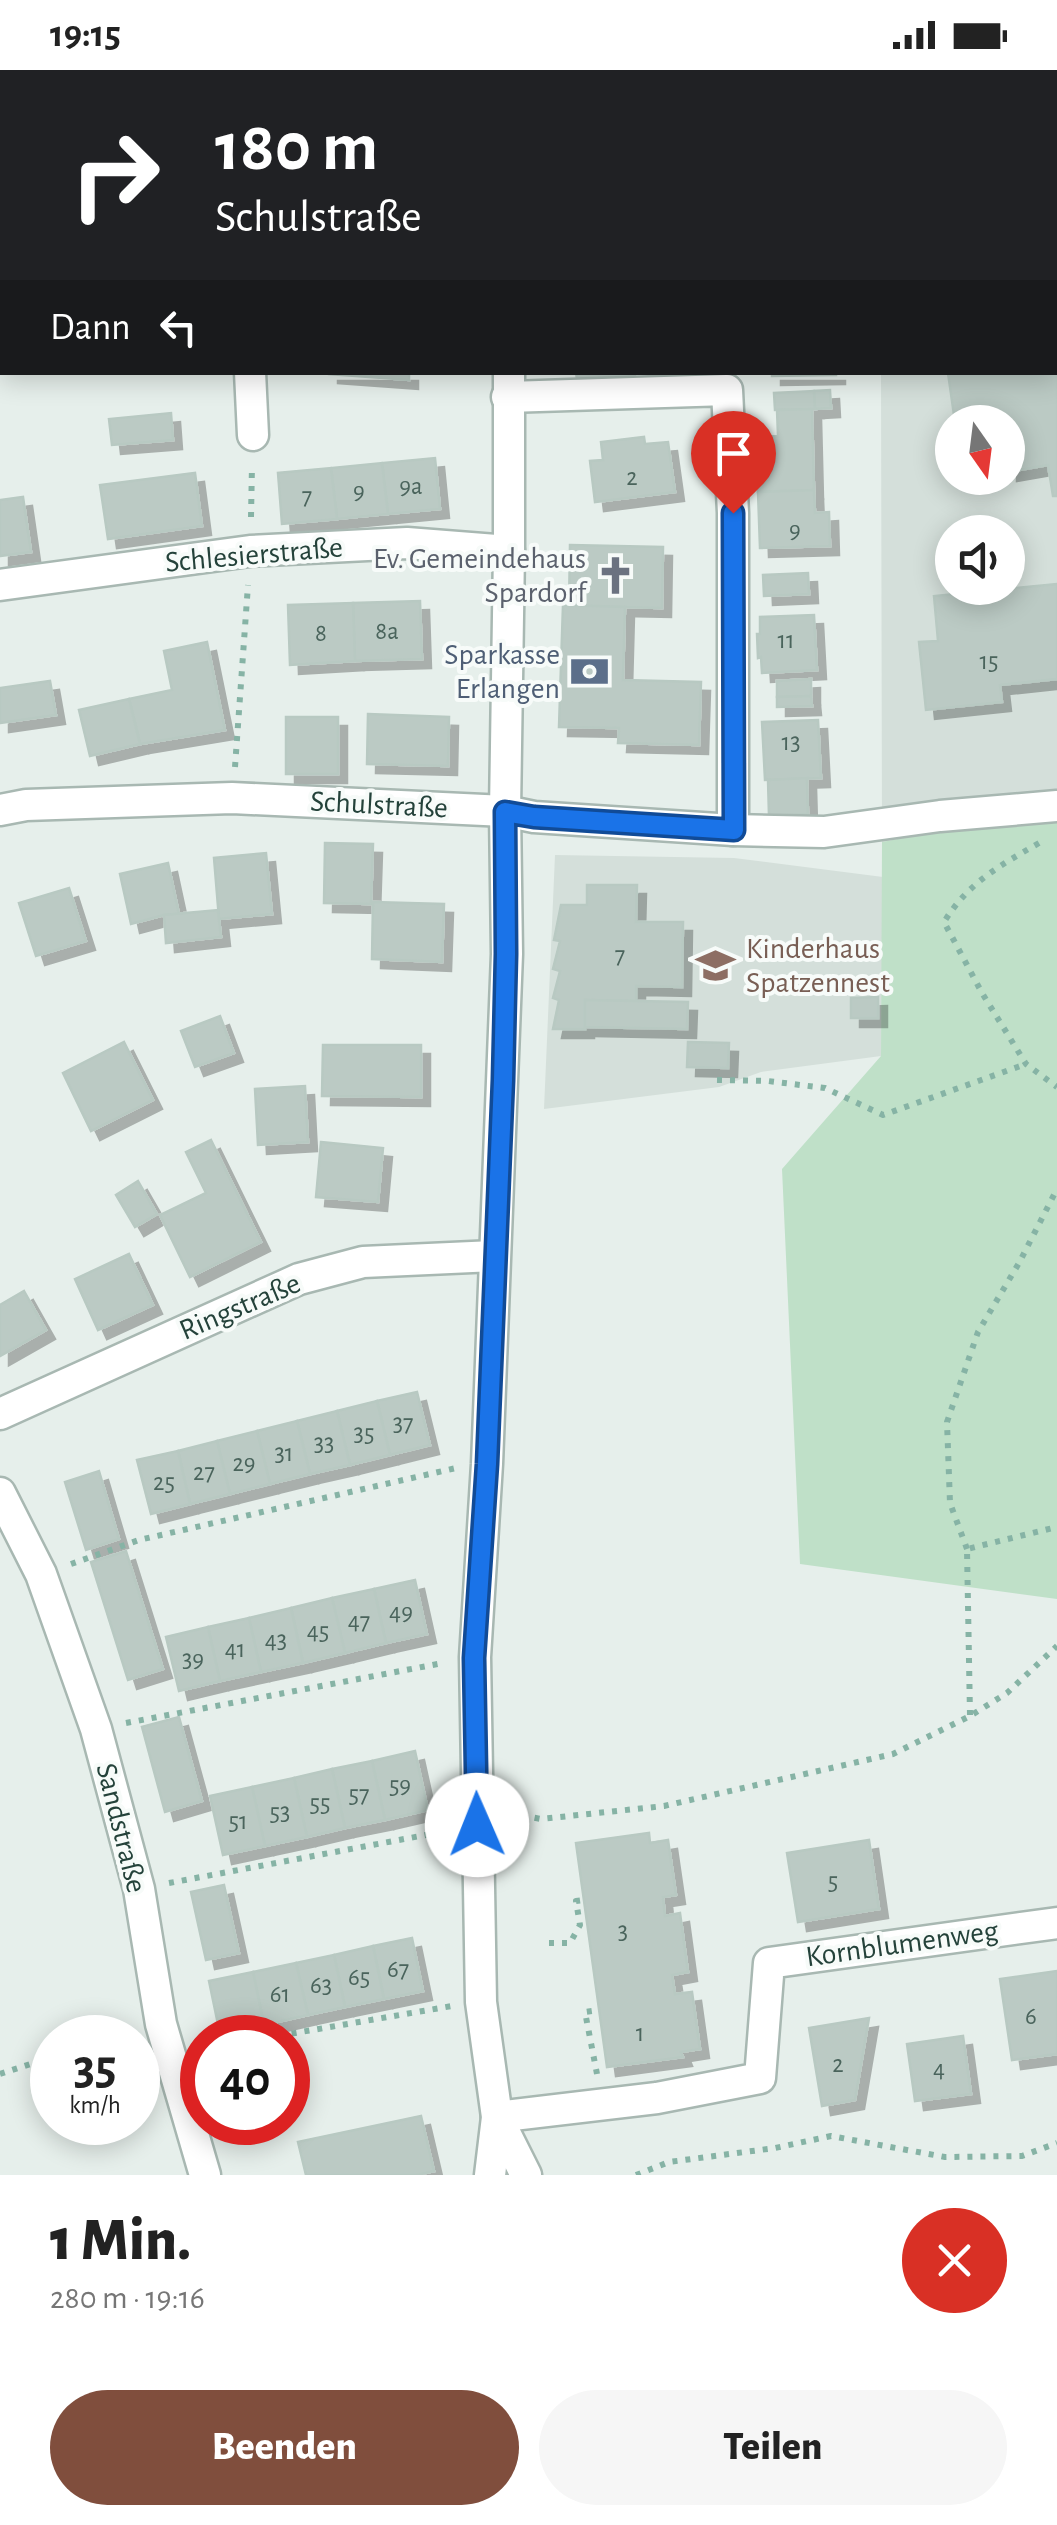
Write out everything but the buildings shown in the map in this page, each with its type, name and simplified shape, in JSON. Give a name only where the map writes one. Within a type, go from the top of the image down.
[{"type":"street","points":[[250,375],[253,435]]},
{"type":"street","points":[[490,2175],[497,2118],[481,2002],[474,1658],[487,1464],[506,954],[508,385],[727,390],[733,513],[734,830]]},
{"type":"street","name":"Schlesierstraße","points":[[0,585],[250,551],[407,543],[509,551]]},
{"type":"street","name":"Schulstraße","points":[[0,810],[26,805],[232,798],[505,812],[734,830],[824,832],[1053,806]]},
{"type":"street","name":"Ringstraße","points":[[0,1414],[298,1279],[363,1262],[494,1256]]},
{"type":"street","name":"Sandstraße","points":[[0,1493],[42,1574],[96,1729],[138,1890],[161,2024],[204,2175]]},
{"type":"street","name":"Kornblumenweg","points":[[497,2118],[657,2098],[760,2078],[769,1963],[1057,1922]]},
{"type":"street","points":[[497,2118],[526,2175]]},
{"type":"path","points":[[232,798],[250,551],[253,435]]},
{"type":"path","points":[[1053,806],[1047,838],[995,869],[958,900],[944,922],[1026,1064],[1057,1087]]},
{"type":"path","points":[[717,1080],[768,1080],[825,1088],[884,1115],[1026,1064]]},
{"type":"path","points":[[970,1716],[967,1549],[950,1503],[947,1422],[978,1332],[1019,1264],[1057,1189]]},
{"type":"path","points":[[104,1552],[139,1540],[449,1470]]},
{"type":"path","points":[[967,1549],[1057,1527]]},
{"type":"path","points":[[476,1816],[541,1819],[664,1806],[894,1754],[1007,1693],[1057,1646]]},
{"type":"path","name":"Sandstraße","points":[[138,1720],[474,1658]]},
{"type":"path","name":"Sandstraße","points":[[187,1879],[476,1816]]},
{"type":"path","points":[[549,1943],[570,1943],[580,1925],[576,1901],[584,1900]]},
{"type":"path","points":[[310,2031],[481,2002]]},
{"type":"path","points":[[599,2010],[585,2012],[602,2105]]},
{"type":"path","points":[[0,2074],[30,2065]]},
{"type":"path","points":[[636,2175],[670,2162],[831,2136],[946,2157],[1022,2156],[1057,2143]]},
{"type":"shaded area","points":[[881,375],[1057,375],[1057,808],[882,842]]},
{"type":"shaded area","name":"Kinderhaus Spatzennest","points":[[555,855],[734,858],[883,877],[881,1056],[761,1072],[719,1087],[544,1109]]},
{"type":"green space","points":[[1057,808],[1057,1599],[800,1564],[782,1169],[881,1056],[882,842]]},
{"type":"place","name":"Ev. Gemeindehaus Spardorf","points":[[616,576]]},
{"type":"place","name":"Sparkasse Erlangen","points":[[590,672]]},
{"type":"place","name":"Kinderhaus Spatzennest","points":[[716,966]]},
{"type":"route","points":[[477,1825],[474,1658],[487,1464],[503,1080],[505,812],[734,830],[733,513]]}]
